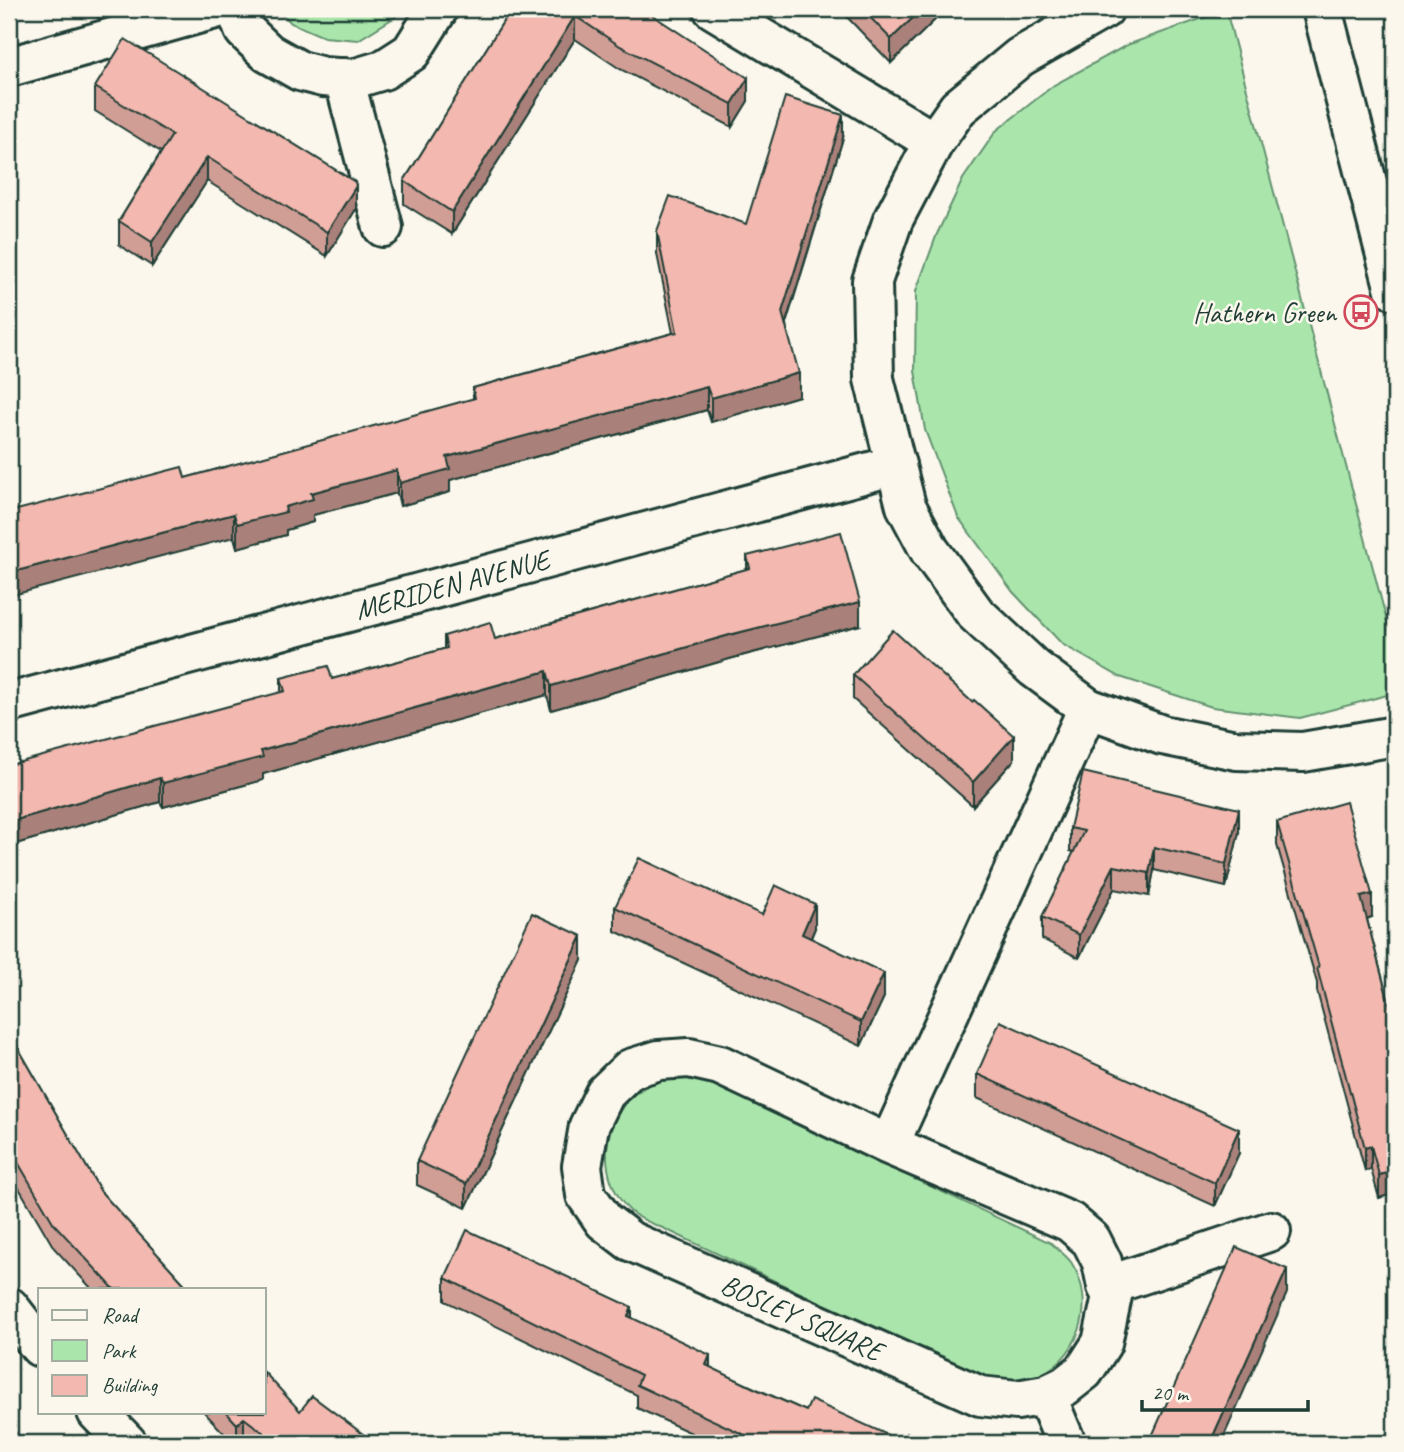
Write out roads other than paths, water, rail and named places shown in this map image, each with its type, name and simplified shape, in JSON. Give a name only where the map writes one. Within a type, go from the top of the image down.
[{"type":"street","points":[[9,67],[215,9]]},
{"type":"street","points":[[236,9],[244,30],[268,53],[300,71],[323,77],[353,79],[383,70],[411,52],[438,9]]},
{"type":"street","points":[[713,9],[934,142]]},
{"type":"street","points":[[1104,9],[1020,57],[958,108],[934,142],[893,220],[872,281],[874,379],[906,506],[930,551],[975,613],[1034,668],[1088,708],[1162,735],[1236,750],[1303,752],[1395,736]]},
{"type":"street","points":[[1322,9],[1395,290]]},
{"type":"street","points":[[344,78],[383,227]]},
{"type":"street","name":"MERIDEN AVENUE","points":[[9,703],[896,465]]},
{"type":"street","points":[[889,1145],[1088,708]]},
{"type":"street","name":"BOSLEY SQUARE","points":[[689,1058],[720,1065],[889,1145],[1070,1222],[1091,1240],[1102,1262],[1112,1296],[1102,1343],[1084,1371],[1065,1386],[1046,1395],[1017,1400],[980,1396],[630,1241],[604,1221],[586,1195],[582,1166],[589,1126],[605,1093],[631,1069],[659,1060],[689,1058]]},
{"type":"street","points":[[1107,1286],[1271,1231]]},
{"type":"street","points":[[9,1307],[38,1344]]},
{"type":"street","points":[[1046,1395],[1066,1443]]},
{"type":"street","points":[[99,1414],[127,1443]]},
{"type":"place","name":"Hathern Green","points":[[1361,312]]}]
